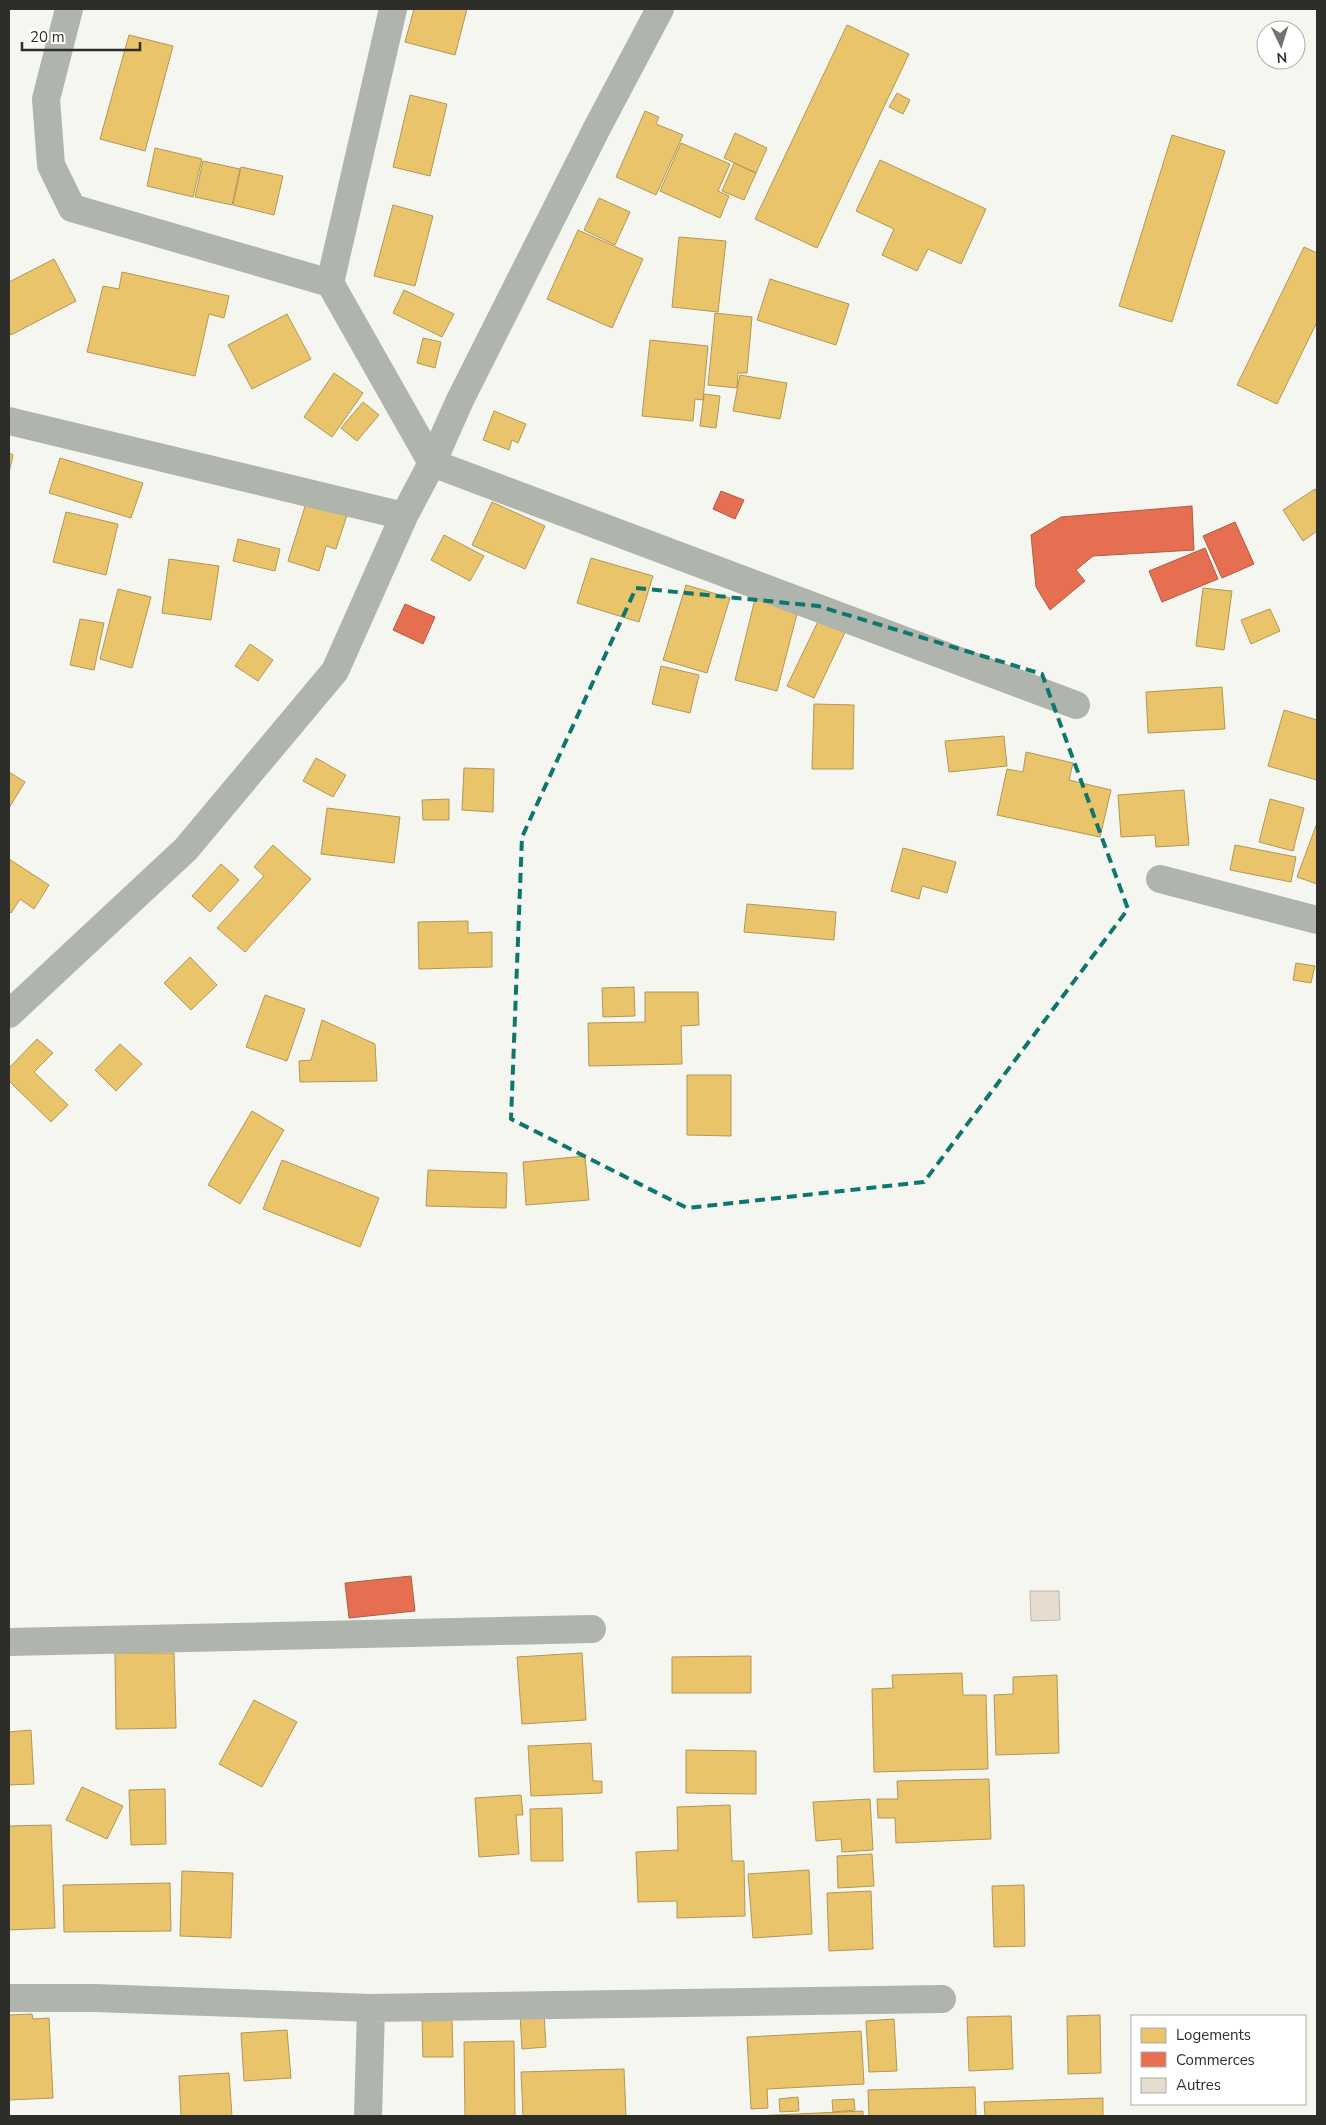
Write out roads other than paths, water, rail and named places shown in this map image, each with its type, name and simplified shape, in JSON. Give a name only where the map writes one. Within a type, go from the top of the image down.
[{"type":"street","points":[[69,9],[46,100],[51,165],[72,208],[330,283]]},
{"type":"street","points":[[393,9],[330,283],[432,463],[1076,705]]},
{"type":"street","points":[[9,1014],[186,849],[335,672],[404,516],[432,463],[460,400],[598,126],[660,9]]},
{"type":"street","points":[[9,421],[404,516]]},
{"type":"street","points":[[1160,879],[1317,920]]},
{"type":"street","points":[[9,1642],[592,1629]]},
{"type":"street","points":[[9,1998],[104,1998],[371,2008],[942,1999]]},
{"type":"street","points":[[368,2116],[371,2008]]}]
